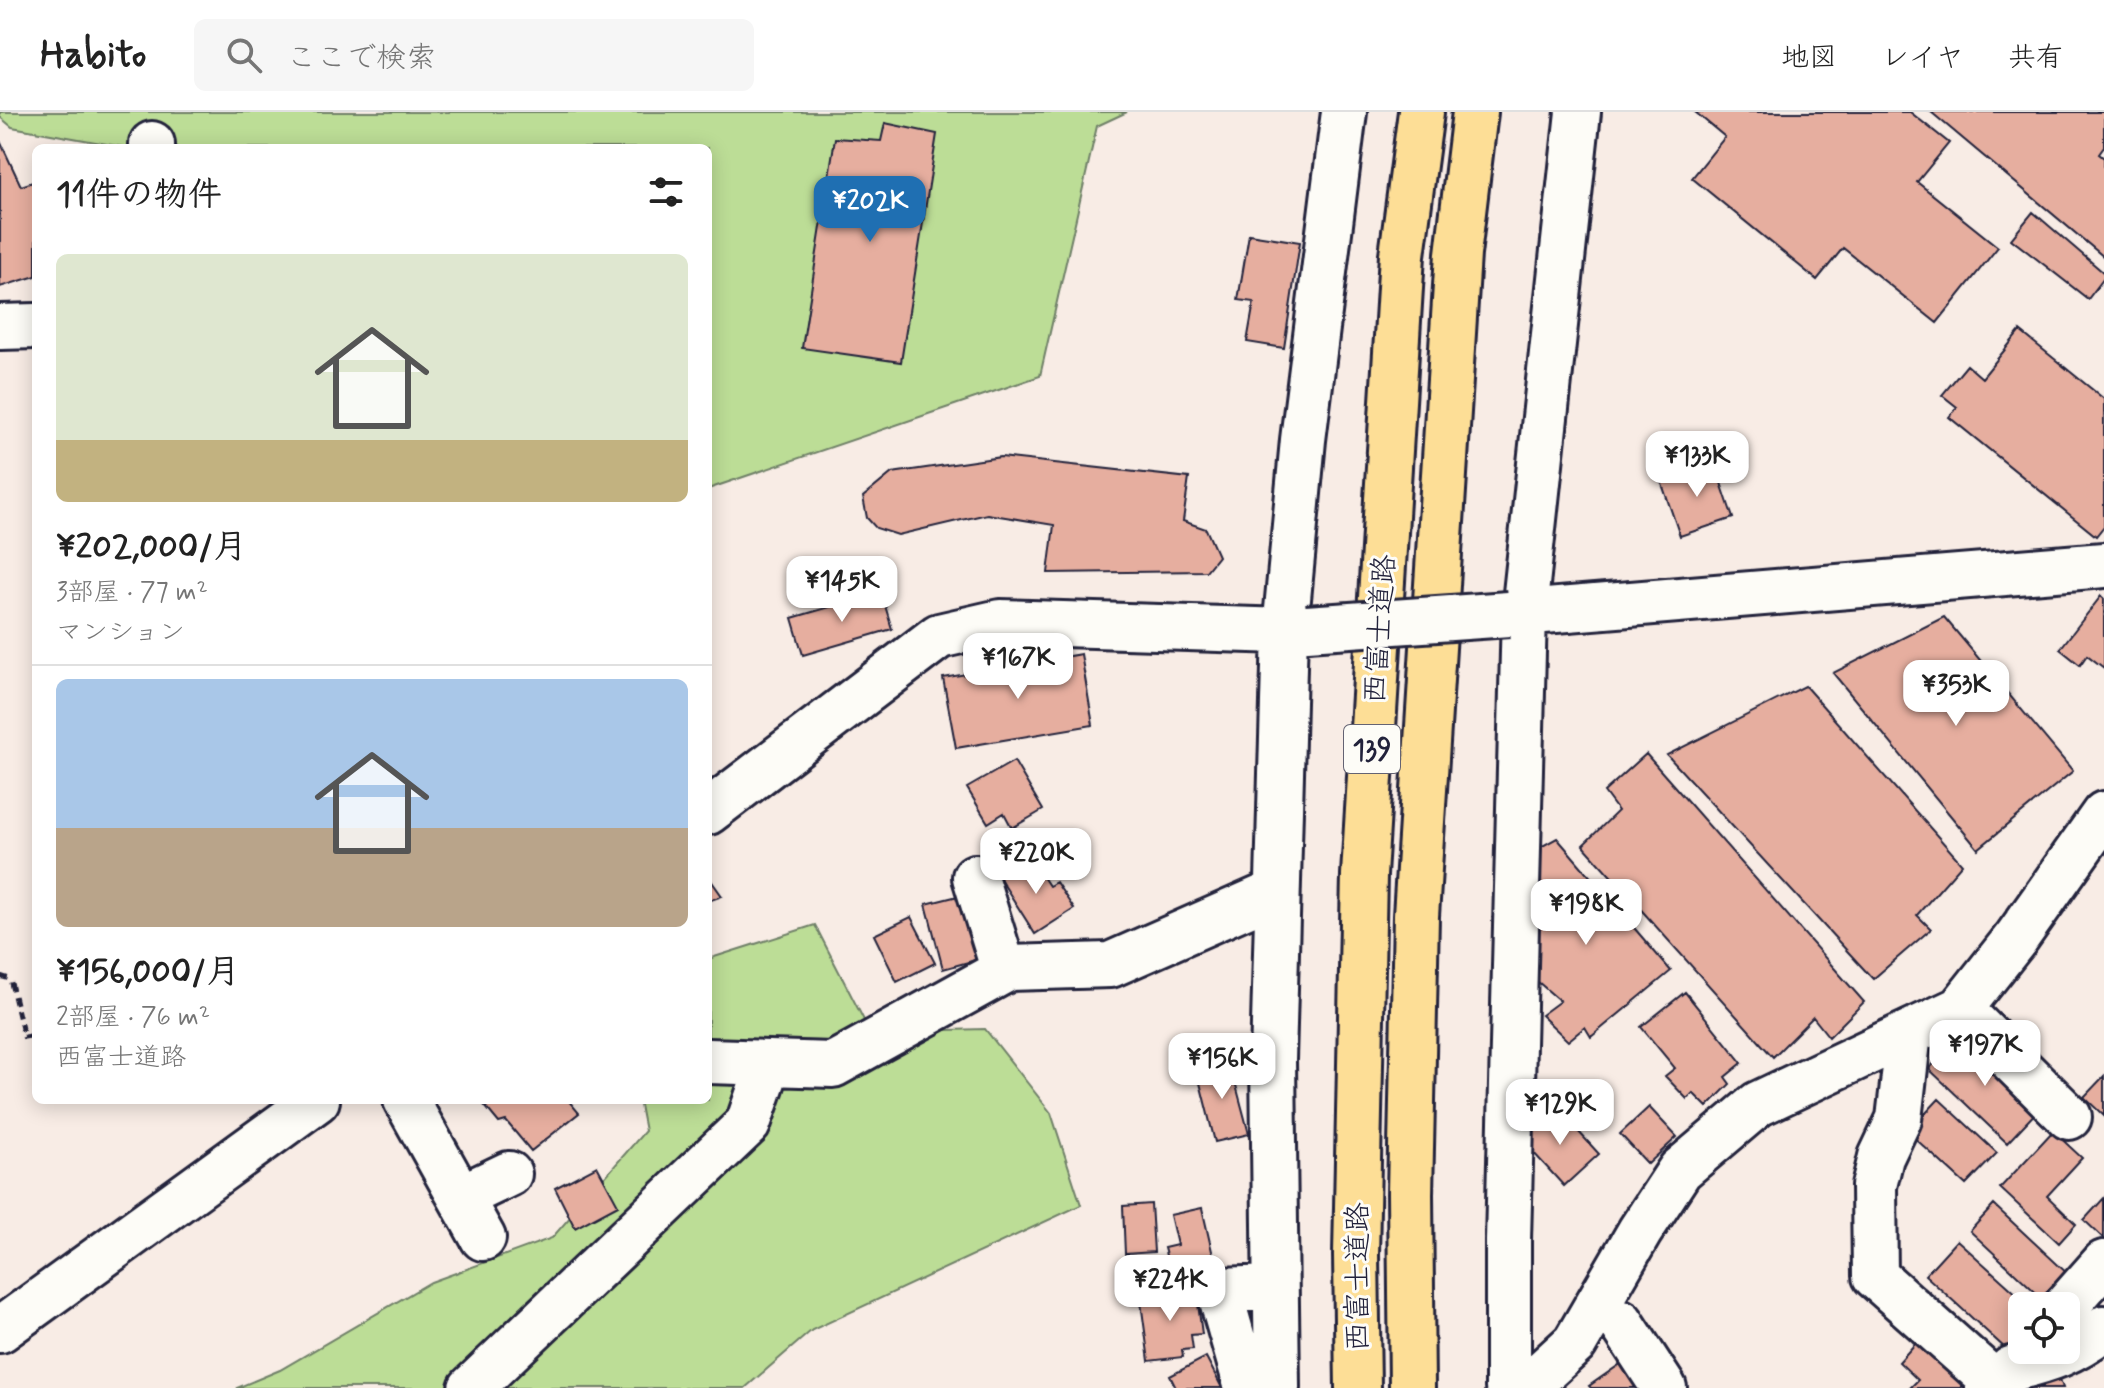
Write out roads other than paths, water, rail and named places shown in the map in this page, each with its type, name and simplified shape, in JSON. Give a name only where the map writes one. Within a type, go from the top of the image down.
[{"type":"highway","name":"西富士道路","points":[[1358,1388],[1356,1255],[1364,875],[1402,255],[1421,112]]},
{"type":"highway","name":"西富士道路","points":[[1412,1388],[1410,1194],[1416,916],[1457,270],[1475,112]]},
{"type":"street","points":[[1277,1388],[1273,1060],[1276,892],[1296,630],[1303,440],[1344,112]]},
{"type":"street","points":[[1508,1388],[1516,613],[1578,112]]},
{"type":"street","points":[[0,327],[32,326]]},
{"type":"street","points":[[712,809],[939,636],[1000,622],[1296,630],[2104,565]]},
{"type":"street","points":[[1521,1388],[1575,1343],[1640,1231],[1680,1170],[1758,1104],[1960,1009],[2017,937],[2104,814]]},
{"type":"street","points":[[975,877],[1004,971]]},
{"type":"street","points":[[712,1061],[833,1065],[1009,968],[1110,965],[1276,892]]},
{"type":"street","points":[[1960,1009],[2069,1117]]},
{"type":"street","points":[[1909,1033],[1899,1119],[1881,1157],[1874,1186],[1875,1276],[2005,1372],[2049,1361],[2079,1347],[2104,1328]]},
{"type":"street","points":[[471,1388],[748,1124],[769,1063]]},
{"type":"street","points":[[0,1330],[311,1104]]},
{"type":"street","points":[[408,1104],[483,1238]]},
{"type":"street","points":[[461,1197],[509,1174]]},
{"type":"street","points":[[2078,1292],[2104,1263]]},
{"type":"street","points":[[1247,1388],[1219,1290],[1275,1288]]},
{"type":"street","points":[[1621,1322],[1664,1388]]}]
